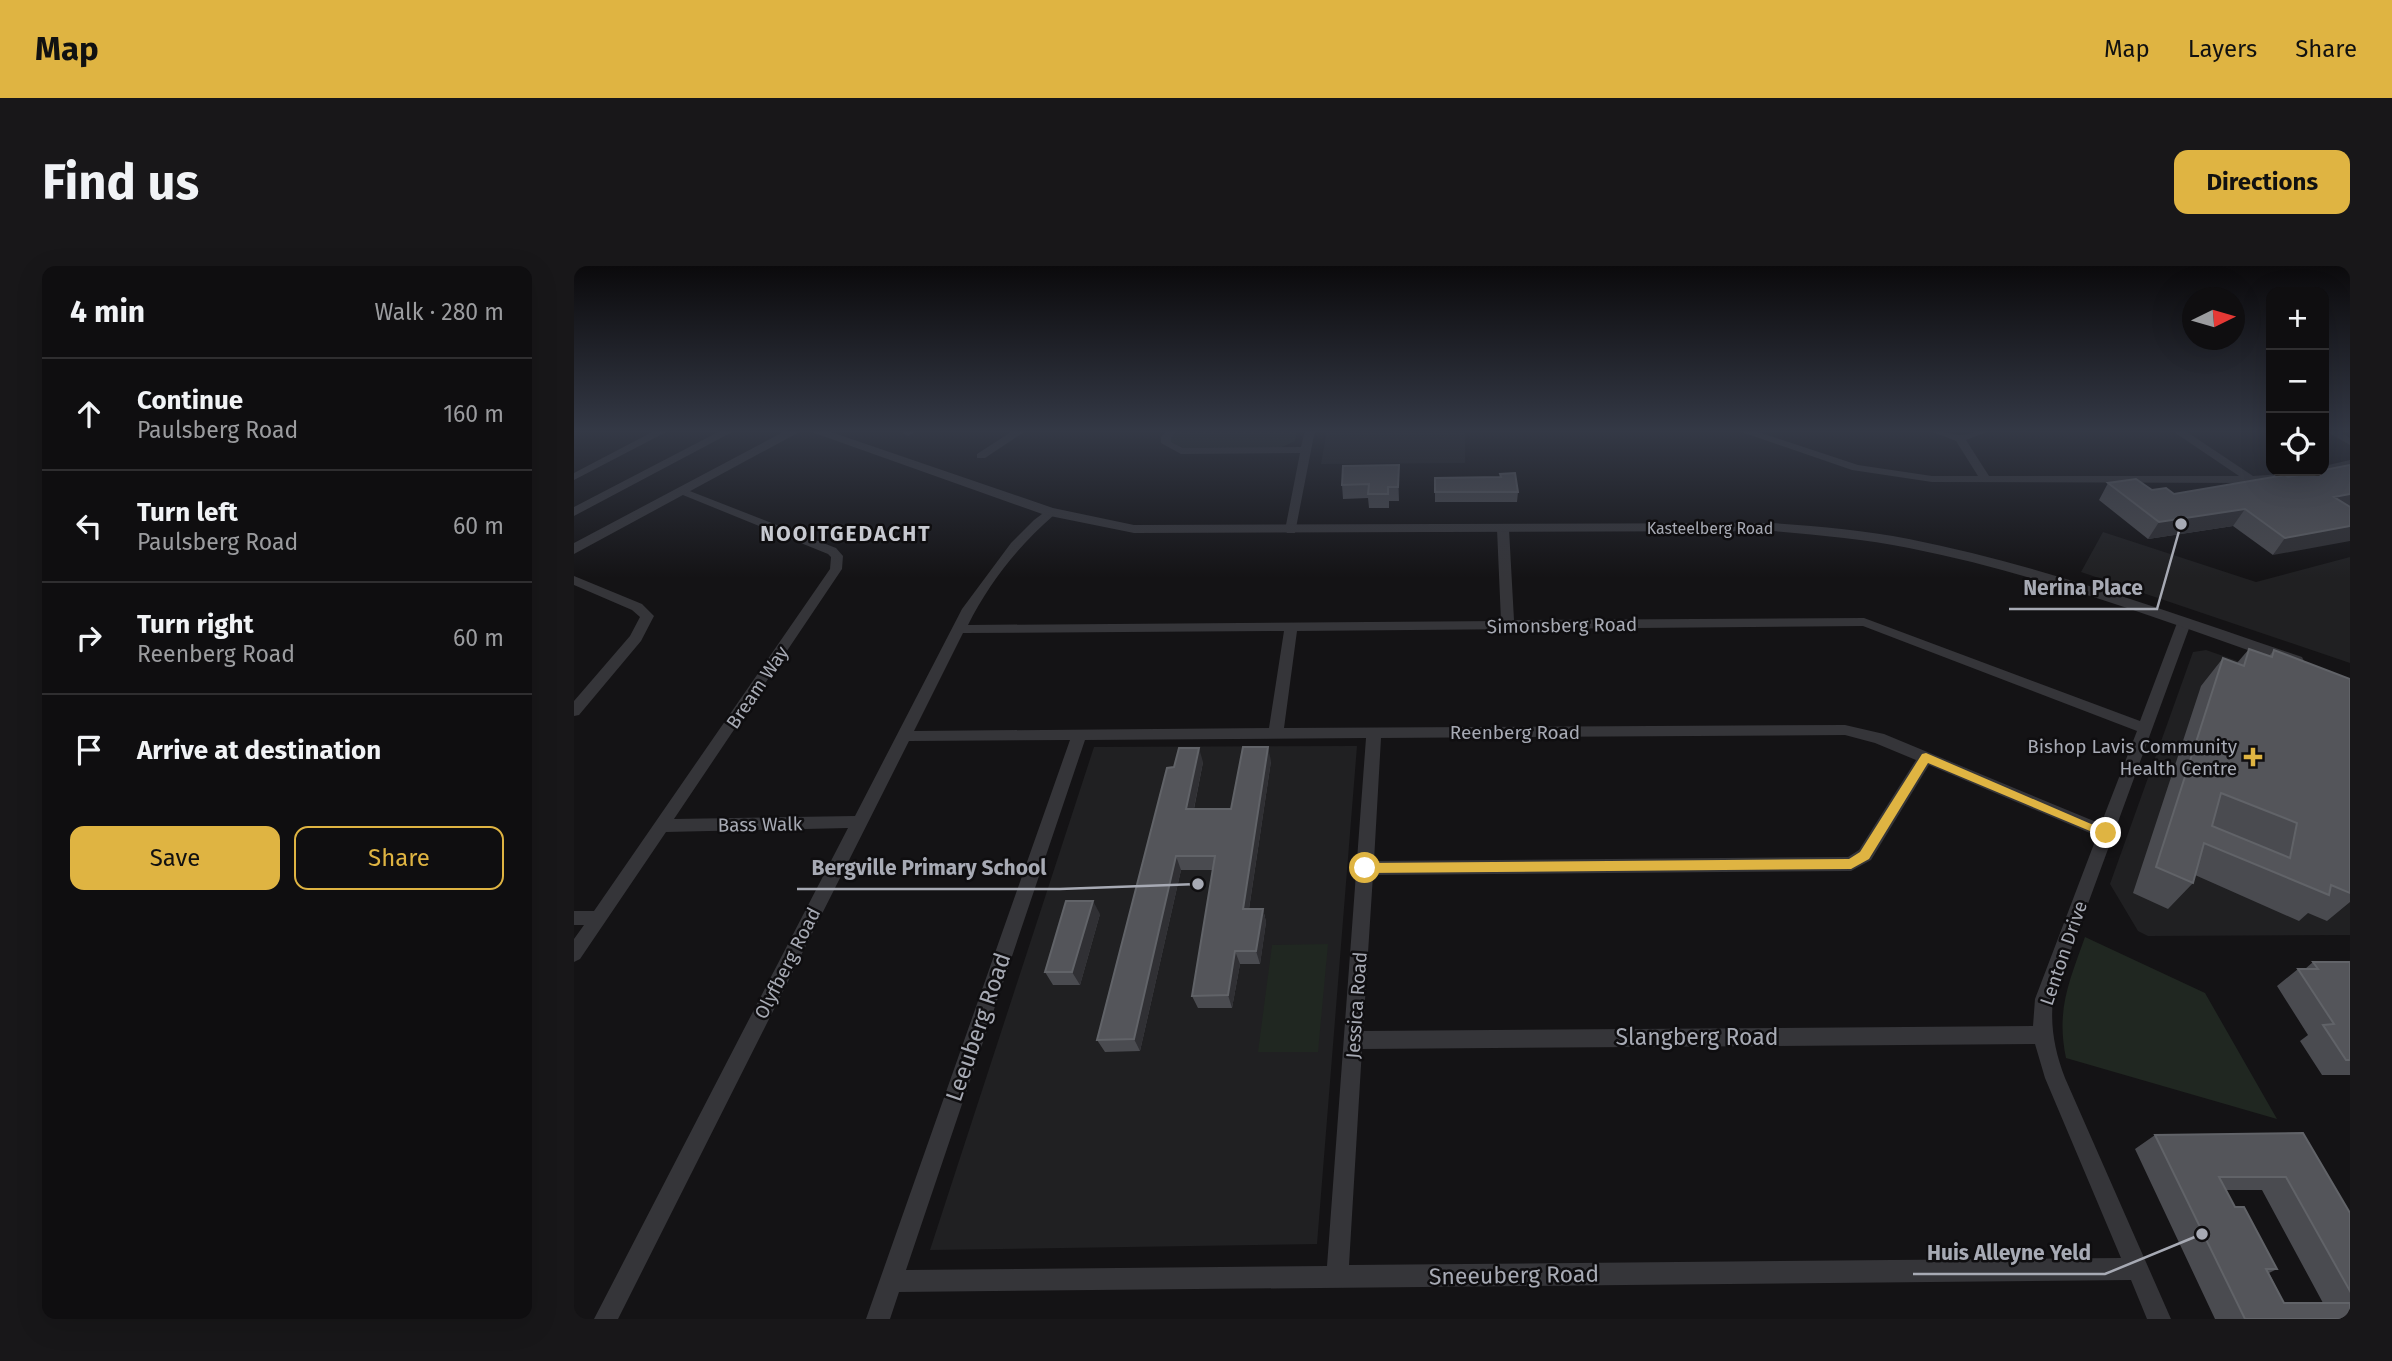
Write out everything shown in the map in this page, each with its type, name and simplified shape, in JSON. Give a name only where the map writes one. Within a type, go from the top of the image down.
[{"type":"street","points":[[574,512],[637,479]]},
{"type":"street","points":[[574,549],[704,479]]},
{"type":"street","name":"Kasteelberg Road","points":[[955,479],[1050,512],[1134,528],[1292,530],[1772,527],[1855,533],[2012,565],[2312,667]]},
{"type":"street","points":[[1292,530],[1302,479]]},
{"type":"street","points":[[1940,479],[2258,479]]},
{"type":"street","name":"Bream Way","points":[[574,954],[836,569],[838,562],[832,551],[682,491]]},
{"type":"street","name":"Olyfberg Road","points":[[606,1319],[969,609],[1006,555],[1026,532],[1050,512]]},
{"type":"street","points":[[1503,529],[1508,625]]},
{"type":"street","points":[[574,580],[644,610],[647,616],[636,638],[574,711]]},
{"type":"street","name":"Simonsberg Road","points":[[960,629],[1870,623],[2144,728]]},
{"type":"street","name":"Lenton Drive","points":[[2159,1319],[2055,1078],[2042,1035],[2044,999],[2184,623]]},
{"type":"street","points":[[1276,733],[1292,627]]},
{"type":"street","name":"Reenberg Road","points":[[904,736],[1845,730],[1869,734],[2106,833]]},
{"type":"street","name":"Jessica Road","points":[[1337,1277],[1374,733]]},
{"type":"street","name":"Leeuberg Road","points":[[878,1319],[1079,735]]},
{"type":"street","points":[[1365,868],[1851,864],[1865,855],[1926,757]]},
{"type":"street","name":"Bass Walk","points":[[662,826],[859,822]]},
{"type":"street","points":[[574,918],[599,918]]},
{"type":"street","name":"Slangberg Road","points":[[1353,1040],[2042,1035]]},
{"type":"street","name":"Sneeuberg Road","points":[[891,1281],[2137,1269]]},
{"type":"shaded area","points":[[2103,532],[2256,582],[2350,557],[2350,663],[2081,572]]},
{"type":"shaded area","name":"Bishop Lavis Community Health Centre","points":[[2206,650],[2350,700],[2350,935],[2148,936],[2138,931],[2110,884],[2193,652]]},
{"type":"shaded area","points":[[1357,746],[1317,1244],[930,1250],[1094,747]]},
{"type":"shaded area","points":[[2085,937],[2205,993],[2277,1119],[2066,1058],[2063,1010],[2069,982]]},
{"type":"shaded area","points":[[1328,944],[1318,1052],[1258,1052],[1272,945]]},
{"type":"building","points":[[1342,479],[1398,479],[1398,487],[1388,487],[1388,494],[1368,494],[1369,484],[1342,485]]},
{"type":"building","points":[[1435,479],[1516,479],[1518,492],[1435,492]]},
{"type":"building","points":[[2136,479],[2152,490],[2166,488],[2174,494],[2261,479],[2350,479],[2350,494],[2334,497],[2350,507],[2350,526],[2285,538],[2245,509],[2159,522],[2108,483]]},
{"type":"building","points":[[2249,649],[2272,657],[2274,650],[2350,679],[2350,893],[2331,885],[2329,895],[2204,843],[2193,883],[2156,867],[2223,658],[2244,666]],"holes":[[[2221,793],[2297,823],[2290,858],[2212,826]]]},
{"type":"building","points":[[1243,747],[1268,747],[1243,909],[1263,909],[1256,951],[1235,951],[1228,995],[1192,996],[1215,856],[1176,856],[1134,1039],[1097,1040],[1167,768],[1174,767],[1179,748],[1199,748],[1186,809],[1231,809]]},
{"type":"building","points":[[1066,901],[1093,901],[1072,972],[1045,972]]},
{"type":"building","points":[[2313,962],[2350,962],[2350,1060],[2346,1060],[2323,1025],[2334,1024],[2298,969],[2318,969]]},
{"type":"building","points":[[2303,1133],[2350,1213],[2350,1291],[2286,1177],[2219,1177],[2235,1207],[2244,1207],[2277,1269],[2266,1269],[2284,1303],[2350,1303],[2350,1319],[2245,1319],[2155,1135]]},
{"type":"place","name":"Nerina Place","points":[[2181,524]]},
{"type":"place","name":"Bishop Lavis Community Health Centre","points":[[2253,757]]},
{"type":"place","name":"Bergville Primary School","points":[[1198,884]]},
{"type":"place","name":"Huis Alleyne Yeld","points":[[2202,1234]]},
{"type":"district","name":"NOOITGEDACHT","points":[[846,534]]},
{"type":"route","points":[[1365,868],[1851,864],[1865,855],[1926,757],[2106,833]]}]
